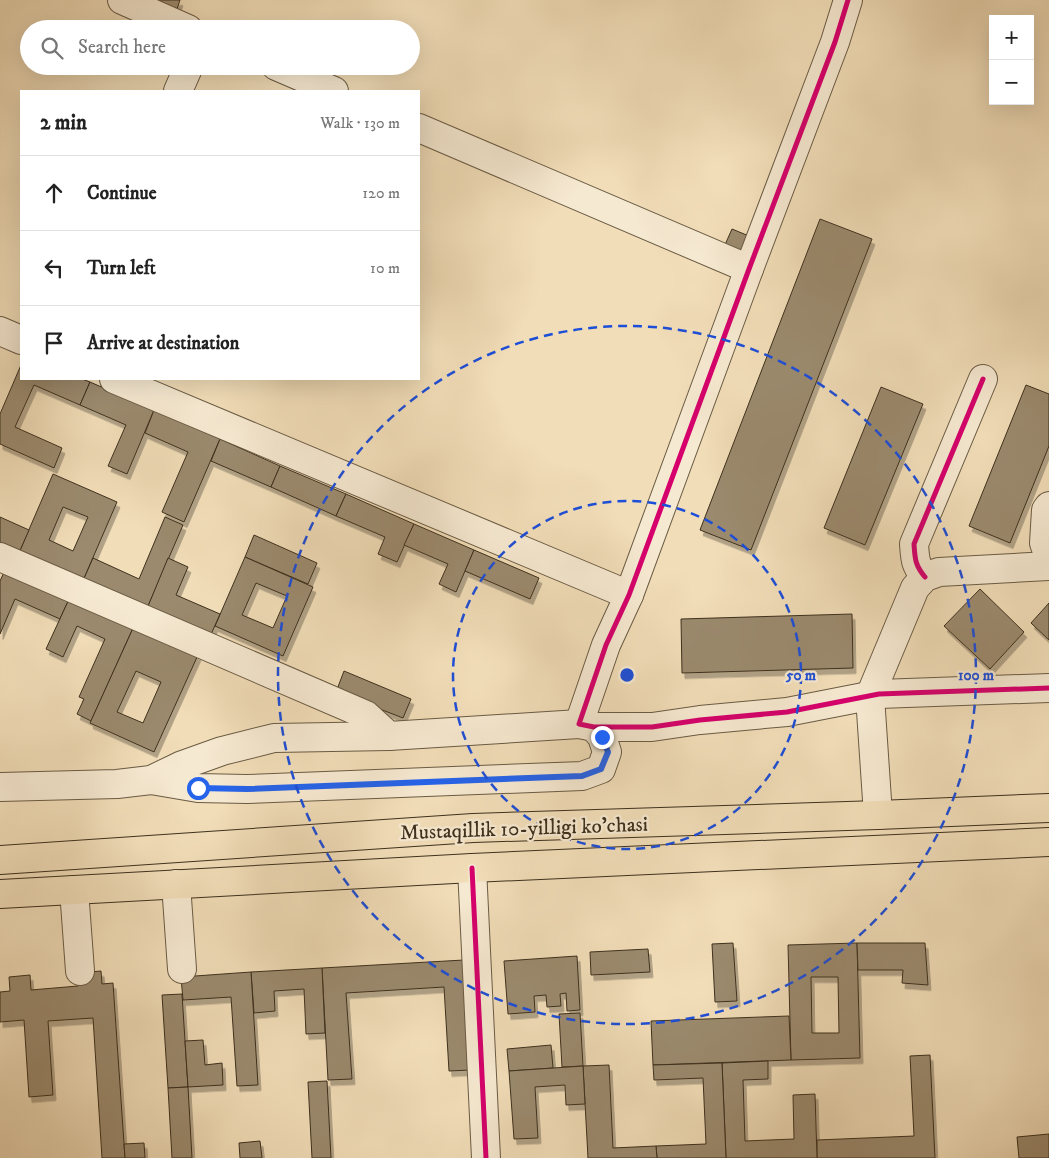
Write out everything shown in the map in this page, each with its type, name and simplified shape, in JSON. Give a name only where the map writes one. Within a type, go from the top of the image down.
[{"type":"main road","name":"Mustaqillik 10-yilligi ko'chasi","points":[[0,860],[473,828],[1049,808]]},
{"type":"main road","name":"Mustaqillik 10-yilligi ko'chasi","points":[[0,894],[472,868],[1049,842]]},
{"type":"street","points":[[122,0],[168,20]]},
{"type":"street","points":[[586,726],[606,645],[629,594],[835,42],[848,0]]},
{"type":"street","points":[[178,90],[185,75]]},
{"type":"street","points":[[297,75],[332,90]]},
{"type":"street","points":[[420,128],[749,269]]},
{"type":"street","points":[[0,331],[20,340]]},
{"type":"street","points":[[925,577],[918,570],[915,561],[914,544],[983,379]]},
{"type":"street","points":[[116,380],[629,594]]},
{"type":"street","points":[[1049,506],[1046,510],[1044,543],[1049,557]]},
{"type":"street","points":[[0,557],[366,715],[389,736]]},
{"type":"street","points":[[878,815],[870,696],[914,588],[925,577],[939,572],[1049,566]]},
{"type":"street","points":[[151,780],[180,766],[222,751],[274,738],[389,736],[586,726],[652,727],[700,720],[788,712],[879,694],[1049,688]]},
{"type":"street","points":[[0,786],[118,784],[151,780],[198,788],[247,789],[582,776],[601,769],[608,752],[602,737],[586,726]]},
{"type":"street","points":[[472,868],[486,1158]]},
{"type":"street","points":[[176,884],[182,969]]},
{"type":"street","points":[[74,890],[80,971]]},
{"type":"building","points":[[159,0],[180,0],[176,12],[157,5]]},
{"type":"building","points":[[820,219],[872,239],[751,550],[700,530]]},
{"type":"building","points":[[732,229],[749,236],[738,263],[720,256]]},
{"type":"building","points":[[20,367],[20,380],[85,380],[90,382],[80,405],[34,385],[15,427],[62,448],[54,468],[0,444],[0,414]]},
{"type":"building","points":[[90,382],[154,410],[127,474],[108,466],[126,425],[80,405]]},
{"type":"building","points":[[1026,385],[1049,394],[1049,446],[1010,543],[969,526]]},
{"type":"building","points":[[881,387],[923,404],[865,545],[824,528]]},
{"type":"building","points":[[154,410],[220,439],[184,522],[162,512],[188,452],[145,433]]},
{"type":"building","points":[[220,439],[280,466],[271,487],[211,461]]},
{"type":"building","points":[[280,466],[346,494],[336,516],[271,487]]},
{"type":"building","points":[[53,474],[117,502],[82,583],[18,555]],"holes":[[[63,507],[88,517],[73,551],[49,540]]]},
{"type":"building","points":[[346,494],[414,524],[397,562],[378,554],[385,537],[336,516]]},
{"type":"building","points":[[0,517],[29,530],[18,555],[0,548]]},
{"type":"building","points":[[165,517],[183,525],[146,611],[82,583],[93,558],[139,579]]},
{"type":"building","points":[[414,524],[474,550],[456,592],[439,584],[448,564],[404,545]]},
{"type":"building","points":[[254,535],[317,563],[308,584],[245,557]]},
{"type":"building","points":[[474,550],[539,578],[530,599],[465,571]]},
{"type":"building","points":[[245,557],[313,587],[283,656],[215,626]],"holes":[[[256,583],[287,596],[273,628],[242,615]]]},
{"type":"building","points":[[168,558],[188,567],[176,595],[220,614],[209,639],[146,611]]},
{"type":"building","points":[[6,568],[70,597],[60,619],[15,599],[0,634],[0,581]]},
{"type":"building","points":[[980,589],[1024,632],[990,669],[944,626]]},
{"type":"building","points":[[70,597],[134,626],[91,721],[77,714],[84,699],[79,697],[105,639],[77,626],[63,657],[46,649]]},
{"type":"building","points":[[1049,603],[1049,640],[1031,623]]},
{"type":"building","points":[[852,614],[853,668],[682,673],[681,619]]},
{"type":"building","points":[[134,626],[198,655],[154,752],[90,723]],"holes":[[[136,671],[161,682],[143,723],[117,712]]]},
{"type":"building","points":[[344,671],[411,699],[403,718],[336,692]]},
{"type":"building","points":[[733,943],[737,1001],[715,1002],[712,944]]},
{"type":"building","points":[[857,943],[860,1058],[791,1060],[788,945]],"holes":[[[811,977],[838,977],[839,1033],[812,1033]]]},
{"type":"building","points":[[857,943],[925,943],[928,985],[902,983],[903,970],[858,970]]},
{"type":"building","points":[[648,949],[650,972],[591,975],[590,952]]},
{"type":"building","points":[[577,956],[580,1010],[567,1011],[566,993],[560,994],[561,1006],[547,1007],[546,995],[534,996],[535,1012],[508,1014],[504,961]]},
{"type":"building","points":[[464,960],[470,1070],[449,1071],[444,987],[346,993],[352,1079],[328,1080],[322,968]]},
{"type":"building","points":[[322,968],[325,1033],[306,1034],[304,989],[274,991],[275,1011],[254,1013],[251,972]]},
{"type":"building","points":[[101,971],[102,984],[113,983],[125,1158],[102,1158],[93,1018],[48,1021],[53,1095],[29,1097],[24,1020],[0,1022],[0,992],[10,991],[9,977],[30,975],[31,990],[78,986],[78,973]]},
{"type":"building","points":[[251,972],[258,1085],[237,1086],[231,997],[183,1000],[181,977]]},
{"type":"building","points":[[182,994],[188,1087],[168,1088],[162,995]]},
{"type":"building","points":[[580,1013],[583,1066],[562,1067],[559,1014]]},
{"type":"building","points":[[789,1016],[791,1060],[653,1065],[651,1021]]},
{"type":"building","points":[[203,1040],[205,1065],[222,1063],[223,1085],[188,1087],[185,1041]]},
{"type":"building","points":[[551,1045],[553,1068],[509,1071],[507,1049]]},
{"type":"building","points":[[930,1055],[935,1158],[817,1158],[817,1140],[914,1136],[910,1056]]},
{"type":"building","points":[[768,1061],[768,1079],[743,1080],[745,1141],[794,1139],[793,1095],[815,1094],[817,1158],[726,1158],[722,1063]]},
{"type":"building","points":[[722,1063],[726,1158],[657,1158],[656,1146],[706,1144],[703,1078],[654,1080],[653,1065]]},
{"type":"building","points":[[609,1065],[613,1148],[656,1146],[657,1158],[588,1158],[583,1066]]},
{"type":"building","points":[[583,1066],[585,1104],[566,1105],[565,1085],[535,1087],[538,1138],[514,1139],[509,1071]]},
{"type":"building","points":[[327,1081],[331,1158],[312,1158],[308,1082]]},
{"type":"building","points":[[188,1087],[192,1158],[172,1158],[168,1088]]},
{"type":"building","points":[[1049,1134],[1049,1158],[1019,1158],[1017,1137]]},
{"type":"building","points":[[260,1141],[262,1158],[240,1158],[239,1143]]},
{"type":"building","points":[[144,1143],[145,1158],[125,1158],[124,1144]]},
{"type":"cycle path","points":[[848,0],[835,42],[629,595],[606,645],[579,724],[594,727],[652,727],[700,720],[787,712],[879,694],[1049,688]]},
{"type":"cycle path","points":[[925,577],[916,562],[914,544],[983,379]]},
{"type":"cycle path","points":[[472,868],[486,1158]]},
{"type":"route","points":[[198,788],[247,789],[582,776],[601,769],[608,752],[602,737]]}]
